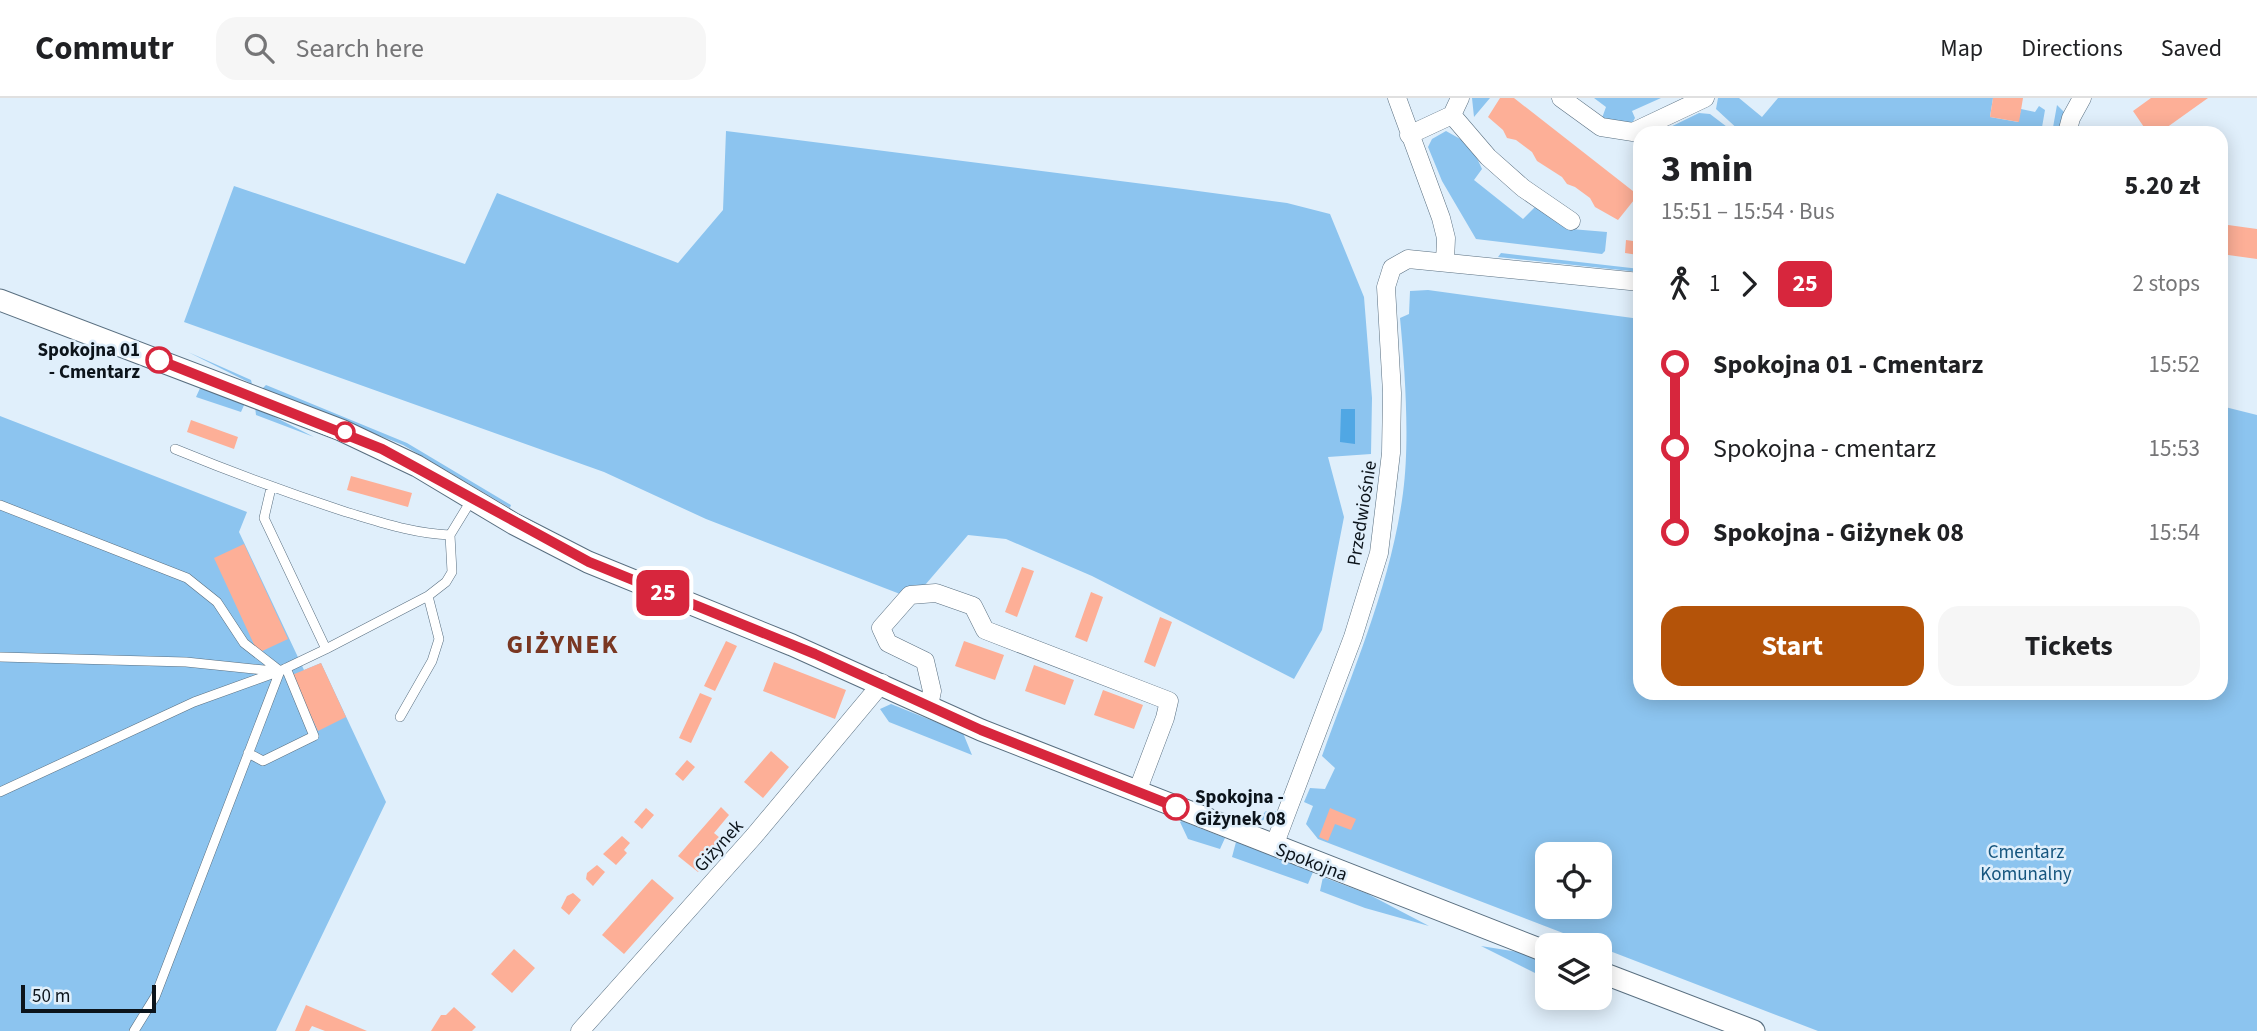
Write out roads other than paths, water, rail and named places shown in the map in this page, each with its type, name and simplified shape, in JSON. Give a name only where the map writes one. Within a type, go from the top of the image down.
[{"type":"street","points":[[1397,98],[1441,218],[1446,238],[1445,262]]},
{"type":"street","points":[[1409,135],[1452,116],[1460,98]]},
{"type":"street","points":[[1561,98],[1601,127],[1633,132]]},
{"type":"street","points":[[1646,126],[1705,98]]},
{"type":"street","points":[[2069,126],[2082,98]]},
{"type":"street","points":[[1452,116],[1488,157],[1523,188],[1571,221]]},
{"type":"street","name":"Przedwiośnie","points":[[1274,846],[1353,637],[1379,553],[1391,453],[1392,393],[1387,277],[1398,263],[1409,259],[1633,281]]},
{"type":"street","name":"Spokojna","points":[[0,300],[341,430],[417,466],[589,562],[882,684],[981,730],[1535,946]]},
{"type":"street","points":[[929,706],[932,691],[925,661],[888,643],[881,628],[910,595],[936,593],[973,606],[985,630],[1169,701],[1166,718],[1137,792]]},
{"type":"street","name":"Giżynek","points":[[580,1031],[754,836],[882,684]]},
{"type":"street","points":[[1612,977],[1754,1031]]},
{"type":"lane","points":[[175,449],[271,488],[380,523],[430,535],[450,535]]},
{"type":"lane","points":[[271,488],[264,517],[326,649]]},
{"type":"lane","points":[[0,792],[194,702],[283,670],[428,597],[453,572],[450,535],[472,499]]},
{"type":"lane","points":[[0,505],[187,578],[217,602],[244,643],[283,670],[314,736],[263,761],[248,753]]},
{"type":"lane","points":[[400,717],[432,661],[439,639],[428,597]]},
{"type":"lane","points":[[0,657],[186,662],[283,670]]},
{"type":"lane","points":[[134,1031],[155,997],[248,753],[283,670]]},
{"type":"place","name":"Spokojna 01 - Cmentarz","points":[[159,360]]},
{"type":"place","name":"Spokojna - Giżynek 08","points":[[1176,807]]},
{"type":"district","name":"GIŻYNEK","points":[[563,644]]},
{"type":"park label","name":"Cmentarz Komunalny","points":[[2026,862]]}]
